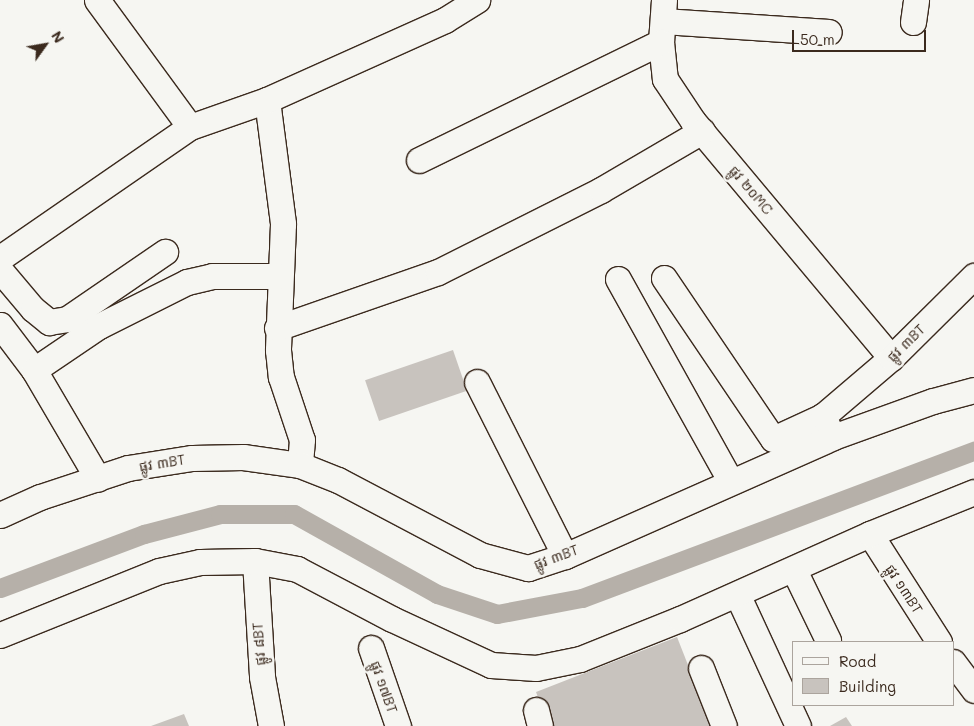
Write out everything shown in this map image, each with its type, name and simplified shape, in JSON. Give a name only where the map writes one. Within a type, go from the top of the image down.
[{"type":"street","points":[[97,0],[190,127]]},
{"type":"street","points":[[0,258],[190,127],[267,100],[445,20],[477,0]]},
{"type":"street","points":[[419,160],[662,21],[829,32]]},
{"type":"street","name":"ផ្លូវ ២០MC","points":[[662,21],[665,79],[702,131],[891,358]]},
{"type":"street","points":[[267,100],[283,224],[277,328],[281,377],[302,440],[300,465]]},
{"type":"street","points":[[277,328],[438,272],[601,190],[702,131]]},
{"type":"street","points":[[0,270],[33,309],[49,322],[67,319],[166,252]]},
{"type":"street","points":[[34,370],[99,326],[187,282],[212,276],[280,276]]},
{"type":"street","name":"ផ្លូវ ៣BT","points":[[0,516],[40,497],[128,468],[192,458],[243,458],[300,465],[372,495],[480,555],[528,568],[565,556],[730,480],[828,427],[891,358],[974,276]]},
{"type":"street","points":[[664,278],[773,439],[974,390]]},
{"type":"street","points":[[618,279],[730,480]]},
{"type":"street","points":[[0,325],[34,370],[98,479]]},
{"type":"street","points":[[477,382],[565,556]]},
{"type":"street","points":[[0,635],[158,572],[200,562],[255,561],[297,569],[392,619],[491,665],[536,668],[580,659],[738,596],[870,534],[974,492]]},
{"type":"street","name":"ផ្លូវ ១៣BT","points":[[870,534],[938,641]]},
{"type":"street","name":"ផ្លូវ ៨BT","points":[[255,561],[262,677],[271,726]]},
{"type":"street","points":[[794,570],[828,640]]},
{"type":"street","points":[[738,596],[798,726]]},
{"type":"street","name":"ផ្លូវ ១៧BT","points":[[371,648],[398,726]]},
{"type":"street","points":[[954,663],[974,690]]},
{"type":"street","points":[[702,668],[724,726]]},
{"type":"building","points":[[453,350],[467,391],[379,421],[365,380]]},
{"type":"building","points":[[677,637],[712,726],[549,726],[536,692]]},
{"type":"building","points":[[184,714],[189,726],[151,726]]},
{"type":"building","points":[[846,717],[852,726],[830,726]]},
{"type":"waterway","points":[[0,588],[144,534],[220,514],[294,514],[437,594],[497,614],[582,598],[974,451]]}]
